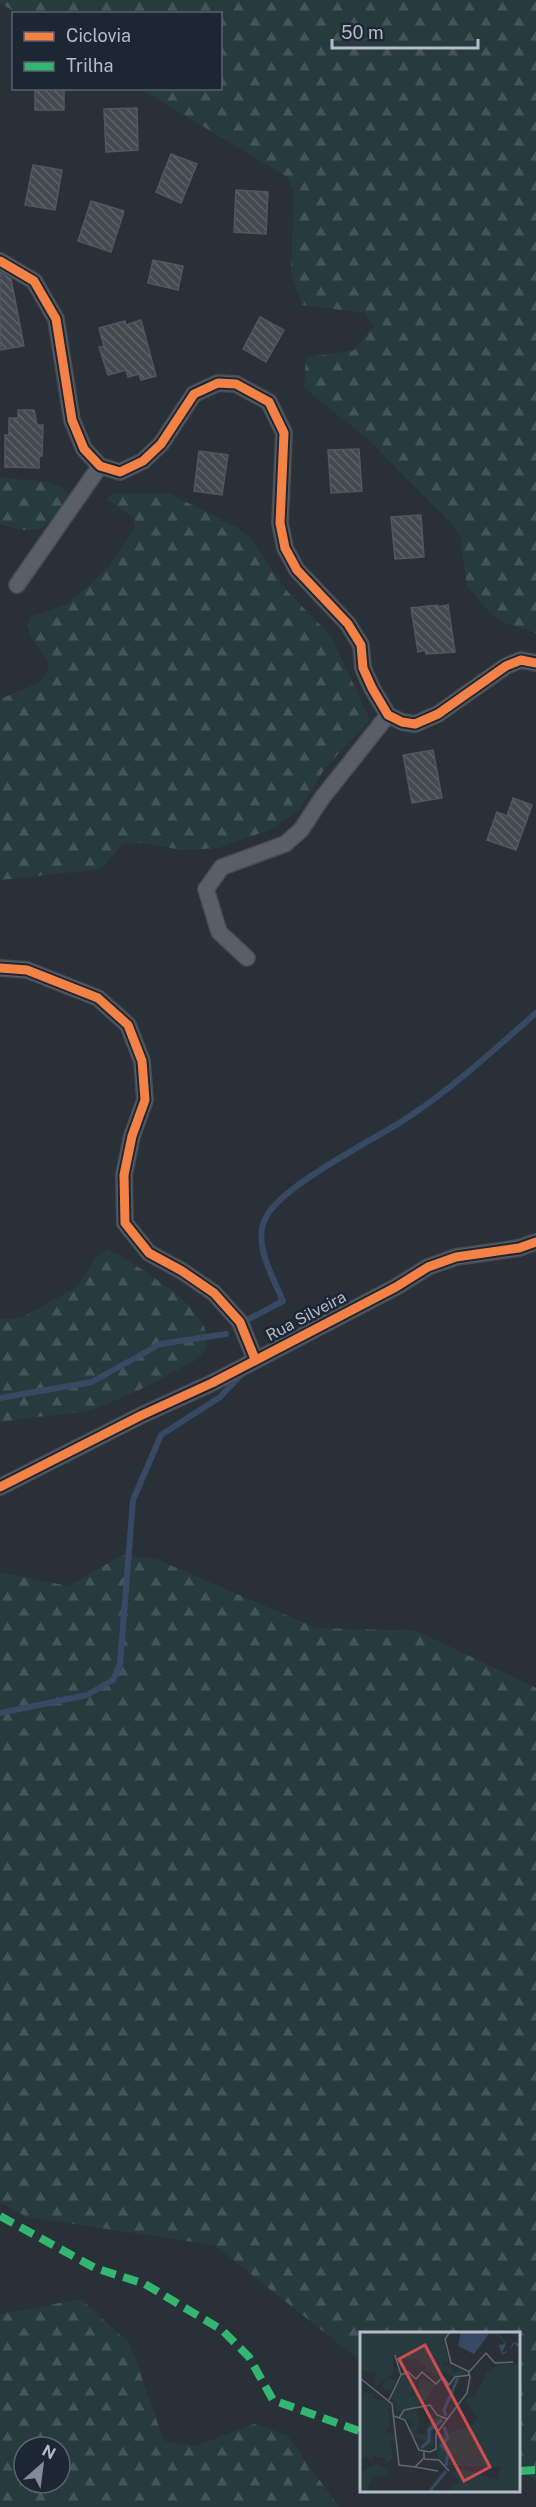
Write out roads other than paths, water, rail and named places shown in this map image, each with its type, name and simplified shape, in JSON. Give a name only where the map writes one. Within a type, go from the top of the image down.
[{"type":"street","points":[[0,261],[34,281],[56,319],[72,420],[84,449],[100,466],[120,472],[143,461],[161,444],[194,394],[218,383],[236,384],[269,402],[284,433],[280,523],[285,548],[297,570],[348,624],[361,645],[363,668],[388,715],[402,722],[416,724],[438,714],[506,666],[521,660],[536,663]]},
{"type":"street","points":[[17,585],[100,466]]},
{"type":"street","points":[[247,958],[219,933],[206,889],[222,867],[285,844],[301,830],[322,798],[388,715]]},
{"type":"street","points":[[0,968],[27,970],[98,998],[128,1025],[142,1061],[145,1100],[132,1136],[124,1175],[125,1223],[149,1253],[182,1271],[214,1293],[240,1322],[255,1359]]},
{"type":"street","name":"Rua Silveira","points":[[0,1487],[396,1287],[428,1268],[456,1257],[519,1248],[536,1242]]},
{"type":"waterway","points":[[247,1320],[283,1301],[266,1260],[261,1239],[265,1219],[274,1206],[309,1177],[429,1102],[536,1013]]},
{"type":"waterway","points":[[0,1398],[92,1382],[160,1344],[226,1334]]},
{"type":"waterway","points":[[0,1713],[87,1695],[113,1680],[120,1664],[133,1500],[161,1435],[220,1397],[241,1375]]}]
